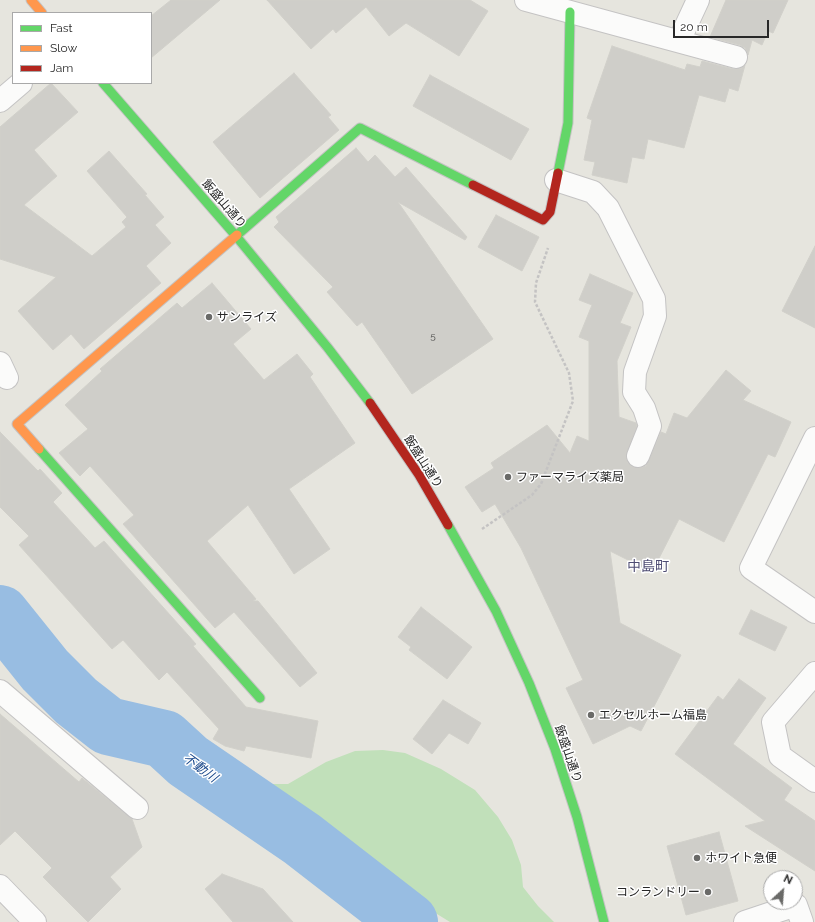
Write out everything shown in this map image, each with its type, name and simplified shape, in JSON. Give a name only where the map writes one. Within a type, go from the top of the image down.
[{"type":"street","points":[[31,0],[41,12]]},
{"type":"street","points":[[526,0],[581,9],[679,42],[736,57]]},
{"type":"street","points":[[679,42],[698,0]]},
{"type":"street","points":[[260,698],[16,424],[360,128],[543,220],[550,212],[568,123],[581,9]]},
{"type":"street","points":[[0,101],[20,84]]},
{"type":"street","name":"飯盛山通り","points":[[104,84],[236,236],[328,348],[378,413],[419,475],[496,611],[529,683],[555,749],[577,817],[604,922]]},
{"type":"street","points":[[556,180],[593,192],[608,208],[654,299],[655,316],[635,372],[634,392],[644,408],[650,426],[638,456]]},
{"type":"street","points":[[815,438],[752,568],[815,612]]},
{"type":"street","points":[[815,673],[773,722],[780,756],[815,781]]},
{"type":"street","points":[[0,691],[137,808]]},
{"type":"street","points":[[0,886],[35,922]]},
{"type":"street","points":[[745,922],[796,905],[802,922]]},
{"type":"path","points":[[458,542],[479,531],[532,495],[541,484],[573,401],[569,373],[535,302],[536,283],[553,233],[550,212]]},
{"type":"green space","points":[[383,750],[405,753],[441,769],[475,790],[498,817],[512,840],[521,865],[523,887],[538,906],[554,922],[450,922],[393,887],[261,792],[270,784],[288,784],[326,762],[355,751]]},
{"type":"building","points":[[171,0],[220,0],[152,57],[152,15]]},
{"type":"building","points":[[267,0],[470,0],[488,11],[459,56],[406,23],[389,36],[366,7],[336,33],[333,29],[311,49]]},
{"type":"building","points":[[726,0],[788,0],[773,33],[768,31],[762,45],[752,40],[748,55],[745,48],[740,45],[710,37]]},
{"type":"building","points":[[612,46],[685,70],[687,64],[700,67],[702,61],[733,69],[740,69],[745,65],[738,91],[729,88],[725,102],[699,95],[684,148],[648,139],[644,159],[632,157],[627,183],[592,175],[595,162],[584,160],[592,120],[587,118]]},
{"type":"building","points":[[294,73],[331,115],[328,117],[339,130],[260,198],[213,142]]},
{"type":"building","points":[[430,75],[529,129],[511,160],[413,106]]},
{"type":"building","points":[[50,84],[52,84],[78,112],[34,150],[57,176],[24,205],[92,256],[126,227],[122,222],[127,217],[87,171],[109,151],[147,194],[145,195],[164,217],[155,225],[171,243],[146,266],[161,283],[84,349],[71,334],[53,350],[18,311],[56,277],[0,259],[0,127]]},
{"type":"building","points":[[356,148],[368,162],[375,155],[395,177],[406,167],[467,237],[465,240],[398,202],[493,339],[412,394],[362,322],[357,326],[327,292],[333,287],[274,227],[279,222],[276,217]]},
{"type":"building","points":[[496,215],[539,237],[522,271],[478,247]]},
{"type":"building","points":[[815,246],[815,328],[782,311]]},
{"type":"building","points":[[590,274],[633,293],[620,323],[631,327],[617,361],[619,417],[636,423],[637,426],[626,457],[628,463],[633,467],[640,468],[646,466],[661,432],[666,434],[674,413],[687,418],[726,370],[751,391],[743,400],[791,422],[775,457],[768,454],[724,542],[679,519],[652,572],[610,551],[620,623],[681,655],[641,731],[630,726],[593,744],[566,688],[583,680],[521,548],[495,504],[482,512],[465,487],[494,468],[491,463],[547,425],[570,453],[577,436],[589,441],[589,341],[579,337],[592,305],[579,300]]},
{"type":"building","points":[[212,283],[251,329],[233,344],[264,380],[297,354],[313,374],[310,377],[355,443],[289,489],[330,549],[294,574],[248,505],[207,541],[256,599],[253,601],[258,601],[317,673],[300,687],[234,612],[215,628],[123,524],[134,515],[90,466],[80,476],[59,453],[88,429],[65,405],[102,371],[100,369],[177,303],[182,308]]},
{"type":"building","points":[[0,432],[38,471],[40,469],[62,493],[53,502],[95,548],[104,541],[196,644],[193,646],[246,707],[318,721],[311,758],[246,746],[244,751],[225,746],[213,739],[219,729],[167,672],[159,680],[123,640],[112,649],[19,545],[29,536],[0,507]]},
{"type":"building","points":[[421,607],[472,647],[447,679],[409,650],[411,647],[398,637]]},
{"type":"building","points":[[751,610],[787,627],[775,651],[739,634]]},
{"type":"building","points":[[739,679],[766,698],[733,744],[792,788],[784,800],[815,821],[815,871],[745,826],[765,821],[675,754],[718,696],[723,700]]},
{"type":"building","points":[[443,700],[481,723],[468,744],[449,733],[432,754],[413,739]]},
{"type":"building","points":[[0,714],[79,782],[82,778],[132,819],[142,847],[110,877],[121,889],[88,922],[43,877],[52,868],[15,831],[0,845]]},
{"type":"building","points":[[719,832],[738,901],[686,915],[667,846]]},
{"type":"building","points":[[222,874],[263,889],[293,922],[233,922],[205,889]]},
{"type":"waterway","name":"不動川","points":[[0,614],[45,670],[76,701],[108,726],[164,739],[188,761],[302,839],[409,922]]},
{"type":"traffic: fast","points":[[558,173],[568,123],[570,12]]},
{"type":"traffic: fast","points":[[104,84],[236,236],[328,348],[370,403]]},
{"type":"traffic: fast","points":[[237,235],[360,128],[473,185]]},
{"type":"traffic: fast","points":[[39,449],[260,698]]},
{"type":"traffic: fast","points":[[448,525],[496,611],[529,683],[555,749],[577,817],[604,922]]},
{"type":"traffic: slow","points":[[31,0],[41,12]]},
{"type":"traffic: slow","points":[[39,449],[17,424],[237,235]]},
{"type":"traffic: jam","points":[[473,185],[543,220],[550,212],[558,173]]},
{"type":"traffic: jam","points":[[370,403],[419,475],[448,525]]},
{"type":"place","name":"サンライズ","points":[[209,317]]},
{"type":"place","name":"ファーマライズ薬局","points":[[508,477]]},
{"type":"place","name":"エクセルホーム福島","points":[[591,715]]},
{"type":"place","name":"ホワイト急便","points":[[697,858]]},
{"type":"place","name":"コンランドリー","points":[[708,892]]},
{"type":"district","name":"中島町","points":[[648,567]]}]
